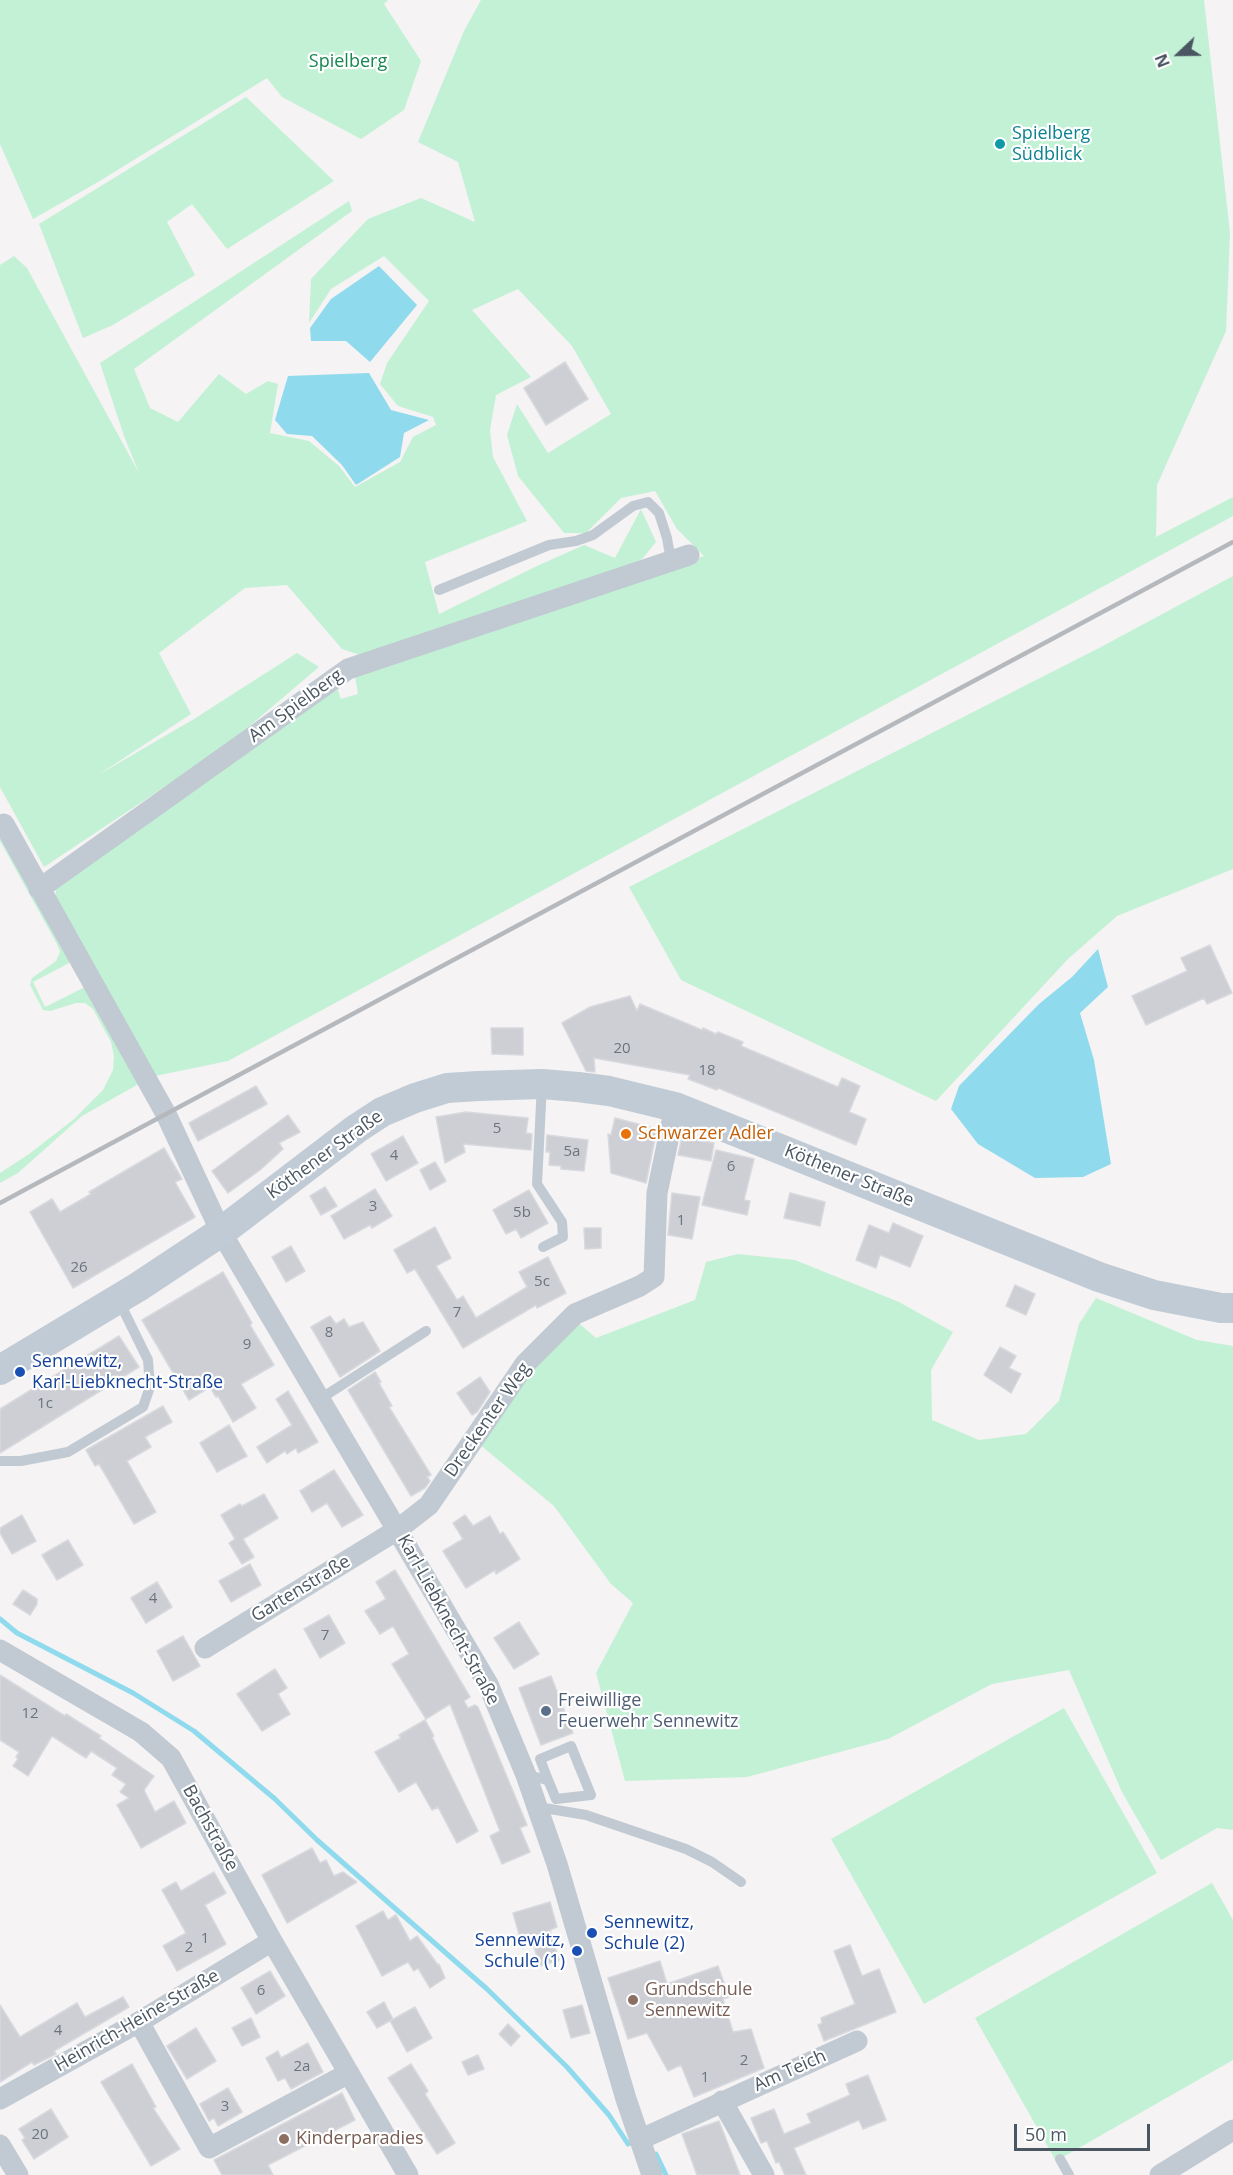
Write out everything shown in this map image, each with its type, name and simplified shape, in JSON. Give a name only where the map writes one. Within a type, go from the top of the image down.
[{"type":"main road","name":"Köthener Straße","points":[[0,1370],[118,1299],[221,1232],[356,1129],[382,1112],[415,1098],[447,1089],[542,1084],[609,1091],[675,1107],[1099,1277],[1154,1295],[1221,1308],[1233,1308]]},
{"type":"street","name":"Am Spielberg","points":[[39,889],[348,669],[680,558]]},
{"type":"street","points":[[4,824],[166,1114],[221,1232]]},
{"type":"street","name":"Dreckenter Weg","points":[[397,1530],[429,1505],[525,1364],[575,1314],[640,1286],[654,1277],[657,1193],[675,1107]]},
{"type":"street","name":"Karl-Liebknecht-Straße","points":[[221,1232],[488,1684],[538,1807],[639,2140],[652,2175]]},
{"type":"street","name":"Gartenstraße","points":[[205,1648],[397,1530]]},
{"type":"street","name":"Bachstraße","points":[[0,1650],[141,1732],[171,1758],[408,2175]]},
{"type":"street","name":"Heinrich-Heine-Straße","points":[[0,2099],[138,2022],[273,1941]]},
{"type":"street","points":[[138,2022],[209,2148],[349,2073]]},
{"type":"street","name":"Am Teich","points":[[639,2140],[857,2041]]},
{"type":"street","points":[[722,2101],[764,2175]]},
{"type":"street","points":[[1160,2175],[1233,2130]]},
{"type":"street","points":[[0,2145],[18,2175]]},
{"type":"lane","points":[[439,590],[549,545],[576,541],[593,535],[633,506],[648,502],[659,513],[667,538],[680,558]]},
{"type":"lane","points":[[542,1084],[537,1184],[562,1222],[563,1237],[543,1247]]},
{"type":"lane","points":[[0,1461],[21,1461],[68,1452],[143,1407],[150,1387],[148,1360],[118,1299]]},
{"type":"lane","points":[[320,1399],[426,1331]]},
{"type":"lane","points":[[571,1746],[591,1795],[556,1799],[548,1780],[540,1759],[571,1746]]},
{"type":"lane","points":[[526,1775],[548,1780]]},
{"type":"lane","points":[[538,1807],[586,1815],[686,1849],[712,1862],[741,1882]]},
{"type":"lane","points":[[1060,2159],[1069,2175]]},
{"type":"green space","name":"Spielberg","points":[[0,0],[388,0],[384,4],[421,61],[404,110],[361,139],[282,97],[267,78],[98,182],[33,219],[0,144]]},
{"type":"green space","points":[[481,0],[1204,0],[1230,233],[1226,331],[1157,485],[1156,537],[1233,497],[1233,516],[228,1061],[155,1076],[55,902],[56,887],[336,685],[341,699],[358,694],[354,670],[704,556],[677,529],[655,491],[621,498],[586,533],[564,533],[518,476],[507,435],[517,404],[548,453],[611,414],[572,346],[518,289],[472,310],[531,377],[496,395],[490,430],[493,457],[527,521],[425,562],[439,614],[584,545],[615,558],[641,509],[656,542],[643,558],[628,569],[366,657],[342,649],[287,585],[245,588],[159,653],[191,714],[98,775],[194,719],[297,653],[319,667],[226,746],[44,867],[0,787],[0,265],[14,256],[27,268],[139,473],[100,363],[349,201],[352,211],[134,369],[150,408],[178,422],[219,374],[246,394],[268,381],[278,384],[270,433],[309,441],[339,466],[355,487],[400,462],[413,437],[436,425],[433,417],[398,406],[380,384],[387,363],[429,301],[384,256],[331,289],[309,323],[311,279],[368,219],[421,198],[475,222],[458,162],[418,142],[464,31]]},
{"type":"green space","points":[[246,97],[334,181],[227,249],[192,204],[167,222],[195,275],[113,325],[83,338],[39,224]]},
{"type":"green space","points":[[1233,576],[1233,869],[1117,916],[1068,959],[936,1101],[681,980],[629,887],[1101,647]]},
{"type":"green space","points":[[0,827],[75,960],[33,982],[45,1007],[89,985],[142,1082],[82,1116],[18,1173],[0,1183],[0,1173],[73,1120],[103,1090],[113,1070],[114,1056],[111,1042],[93,1009],[85,1003],[76,1003],[50,1011],[43,1010],[30,985],[32,978],[56,961],[60,952],[0,841]]},
{"type":"green space","points":[[738,1254],[795,1260],[899,1302],[953,1332],[931,1370],[932,1420],[979,1440],[1026,1434],[1059,1401],[1079,1324],[1096,1298],[1197,1340],[1233,1346],[1233,1830],[1217,1828],[1161,1860],[1122,1792],[1069,1670],[992,1684],[888,1739],[747,1777],[625,1781],[596,1673],[633,1603],[611,1584],[554,1506],[479,1444],[525,1373],[575,1320],[596,1338],[695,1300],[706,1262]]},
{"type":"green space","points":[[1064,1708],[1157,1873],[924,2004],[831,1839]]},
{"type":"green space","points":[[1212,1883],[1233,1920],[1233,2060],[1056,2161],[975,2018]]},
{"type":"water","points":[[379,266],[417,305],[370,362],[346,341],[311,341],[310,328],[331,299]]},
{"type":"water","points":[[369,373],[391,410],[429,420],[404,433],[400,457],[356,485],[342,465],[312,436],[287,434],[275,420],[288,376]]},
{"type":"water","points":[[1098,949],[1108,987],[1080,1013],[1094,1060],[1111,1164],[1083,1177],[1035,1178],[978,1144],[951,1109],[959,1086],[1039,1004],[1072,977]]},
{"type":"building","points":[[565,362],[588,399],[546,425],[524,388]]},
{"type":"building","points":[[1210,945],[1232,993],[1207,1004],[1204,998],[1146,1025],[1132,996],[1187,971],[1181,958]]},
{"type":"building","points":[[630,996],[637,1011],[640,1004],[702,1030],[703,1028],[716,1034],[718,1032],[743,1042],[741,1046],[838,1087],[842,1078],[860,1086],[849,1112],[866,1119],[856,1145],[718,1088],[717,1090],[688,1079],[690,1075],[594,1058],[595,1072],[586,1071],[562,1023],[590,1007]]},
{"type":"building","points":[[491,1028],[523,1028],[523,1055],[492,1054]]},
{"type":"building","points":[[256,1086],[267,1104],[198,1141],[189,1123]]},
{"type":"building","points":[[466,1112],[528,1118],[526,1133],[532,1134],[531,1150],[463,1144],[465,1152],[445,1163],[436,1117]]},
{"type":"building","points":[[288,1115],[300,1132],[279,1143],[283,1149],[260,1170],[228,1193],[212,1171]]},
{"type":"building","points":[[615,1118],[657,1129],[646,1183],[611,1173],[608,1134],[611,1135]]},
{"type":"building","points":[[547,1135],[588,1140],[584,1171],[561,1169],[561,1166],[549,1165],[550,1152],[546,1152]]},
{"type":"building","points":[[403,1136],[418,1163],[386,1181],[371,1154]]},
{"type":"building","points":[[682,1137],[714,1143],[711,1161],[678,1155]]},
{"type":"building","points":[[164,1148],[182,1179],[175,1182],[195,1217],[73,1288],[30,1212],[52,1199],[60,1212],[91,1194],[89,1192]]},
{"type":"building","points":[[716,1150],[754,1159],[744,1200],[750,1201],[747,1215],[702,1205]]},
{"type":"building","points":[[435,1162],[446,1181],[430,1190],[420,1170]]},
{"type":"building","points":[[325,1187],[337,1206],[321,1215],[310,1196]]},
{"type":"building","points":[[375,1189],[392,1216],[372,1228],[370,1225],[344,1239],[331,1216]]},
{"type":"building","points":[[529,1190],[548,1223],[521,1238],[516,1229],[506,1234],[493,1210]]},
{"type":"building","points":[[672,1193],[700,1197],[692,1239],[668,1235]]},
{"type":"building","points":[[790,1193],[825,1202],[820,1226],[784,1218]]},
{"type":"building","points":[[893,1223],[923,1236],[910,1267],[880,1255],[876,1268],[856,1260],[869,1225],[889,1233]]},
{"type":"building","points":[[435,1227],[451,1258],[436,1266],[457,1300],[463,1296],[476,1318],[527,1287],[519,1272],[548,1257],[566,1293],[537,1308],[536,1305],[463,1348],[415,1269],[407,1273],[394,1250]]},
{"type":"building","points":[[584,1228],[601,1228],[601,1248],[585,1249]]},
{"type":"building","points":[[291,1246],[305,1271],[286,1282],[272,1257]]},
{"type":"building","points":[[223,1272],[252,1323],[250,1325],[274,1365],[241,1384],[256,1408],[233,1422],[210,1387],[189,1400],[142,1320]]},
{"type":"building","points":[[1015,1285],[1035,1294],[1026,1315],[1006,1306]]},
{"type":"building","points":[[330,1316],[336,1324],[344,1319],[349,1327],[363,1322],[380,1351],[340,1377],[311,1327]]},
{"type":"building","points":[[119,1336],[139,1367],[0,1453],[0,1409]]},
{"type":"building","points":[[1000,1347],[1016,1356],[1009,1368],[1021,1374],[1011,1393],[984,1375]]},
{"type":"building","points":[[375,1372],[392,1406],[389,1407],[431,1475],[427,1477],[430,1481],[425,1488],[411,1496],[348,1390]]},
{"type":"building","points":[[480,1377],[490,1392],[477,1412],[472,1415],[457,1393]]},
{"type":"building","points":[[288,1391],[318,1442],[298,1453],[296,1448],[287,1454],[285,1451],[267,1463],[257,1447],[292,1425],[276,1399]]},
{"type":"building","points":[[163,1406],[172,1422],[145,1437],[151,1447],[127,1461],[156,1512],[134,1524],[99,1464],[95,1466],[86,1450]]},
{"type":"building","points":[[229,1425],[247,1456],[217,1472],[200,1443]]},
{"type":"building","points":[[334,1470],[363,1515],[342,1527],[327,1503],[312,1512],[300,1491]]},
{"type":"building","points":[[264,1494],[278,1518],[243,1539],[254,1557],[242,1564],[229,1543],[235,1539],[221,1515]]},
{"type":"building","points":[[22,1515],[36,1541],[12,1554],[0,1533],[0,1528]]},
{"type":"building","points":[[465,1515],[473,1526],[490,1516],[500,1534],[503,1532],[520,1559],[496,1574],[495,1570],[466,1588],[443,1551],[463,1539],[453,1523]]},
{"type":"building","points":[[68,1540],[83,1565],[57,1580],[42,1555]]},
{"type":"building","points":[[250,1564],[261,1585],[231,1602],[219,1581]]},
{"type":"building","points":[[395,1570],[470,1697],[464,1701],[468,1708],[475,1705],[478,1707],[527,1825],[520,1828],[530,1852],[502,1864],[490,1836],[500,1831],[450,1704],[426,1719],[392,1664],[409,1654],[393,1626],[380,1634],[365,1611],[386,1599],[376,1582]]},
{"type":"building","points":[[157,1582],[172,1607],[146,1623],[131,1598]]},
{"type":"building","points":[[23,1590],[37,1599],[37,1604],[30,1615],[13,1604]]},
{"type":"building","points":[[329,1615],[345,1643],[320,1658],[304,1629]]},
{"type":"building","points":[[519,1622],[539,1654],[514,1669],[494,1638]]},
{"type":"building","points":[[183,1636],[200,1666],[173,1681],[157,1651]]},
{"type":"building","points":[[275,1669],[287,1688],[278,1694],[290,1714],[262,1731],[237,1694]]},
{"type":"building","points":[[0,1675],[101,1736],[99,1738],[154,1776],[144,1790],[155,1812],[174,1801],[186,1823],[141,1848],[117,1805],[129,1798],[120,1792],[126,1784],[112,1775],[117,1768],[91,1751],[86,1758],[52,1736],[28,1776],[13,1766],[18,1759],[16,1757],[19,1752],[0,1740]]},
{"type":"building","name":"Freiwillige Feuerwehr Sennewitz","points":[[551,1676],[573,1733],[541,1745],[519,1688]]},
{"type":"building","points":[[425,1720],[478,1831],[457,1843],[438,1807],[432,1810],[416,1782],[399,1792],[375,1752],[401,1738],[399,1735]]},
{"type":"building","points":[[312,1848],[320,1863],[326,1860],[334,1876],[343,1872],[357,1882],[287,1923],[262,1875]]},
{"type":"building","points":[[214,1872],[226,1893],[205,1905],[226,1944],[177,1971],[163,1946],[186,1933],[162,1890],[176,1882],[181,1891]]},
{"type":"building","points":[[550,1902],[557,1927],[550,1930],[559,1960],[540,1966],[533,1944],[523,1948],[513,1913]]},
{"type":"building","points":[[383,1911],[388,1920],[396,1915],[410,1941],[417,1936],[439,1964],[445,1978],[430,1988],[418,1968],[414,1971],[408,1962],[382,1976],[356,1926]]},
{"type":"building","points":[[850,1945],[862,1976],[879,1969],[896,2012],[824,2041],[818,2025],[822,2023],[821,2018],[855,2004],[834,1951]]},
{"type":"building","points":[[660,1961],[667,1984],[718,1966],[729,1997],[723,1999],[733,2032],[751,2029],[764,2068],[694,2097],[681,2065],[668,2071],[647,2033],[628,2039],[608,1978]]},
{"type":"building","points":[[270,1971],[285,1996],[256,2014],[241,1988]]},
{"type":"building","points":[[123,1997],[129,2007],[54,2051],[56,2054],[34,2065],[32,2062],[0,2082],[0,2005],[20,2037],[77,2003],[85,2017]]},
{"type":"building","points":[[384,2002],[393,2019],[377,2028],[367,2012]]},
{"type":"building","points":[[582,2005],[590,2033],[571,2038],[563,2010]]},
{"type":"building","points":[[415,2007],[432,2038],[407,2052],[390,2021]]},
{"type":"building","points":[[251,2018],[260,2037],[242,2046],[232,2028]]},
{"type":"building","points":[[508,2024],[520,2036],[511,2046],[499,2034]]},
{"type":"building","points":[[196,2028],[216,2061],[187,2079],[167,2046]]},
{"type":"building","points":[[308,2043],[323,2072],[291,2089],[285,2078],[278,2081],[266,2058],[278,2051],[281,2058]]},
{"type":"building","points":[[478,2055],[484,2069],[468,2075],[462,2062]]},
{"type":"building","points":[[132,2064],[156,2107],[153,2108],[180,2149],[151,2166],[101,2082]]},
{"type":"building","points":[[411,2064],[428,2091],[425,2094],[455,2143],[437,2154],[388,2078]]},
{"type":"building","points":[[868,2075],[886,2120],[863,2129],[859,2120],[794,2148],[806,2175],[785,2175],[779,2162],[776,2163],[767,2141],[761,2143],[751,2118],[774,2109],[784,2134],[811,2123],[807,2114],[850,2095],[846,2084]]},
{"type":"building","points":[[228,2088],[242,2112],[218,2126],[214,2118],[209,2121],[200,2104]]},
{"type":"building","name":"Kinderparadies","points":[[342,2093],[355,2120],[268,2165],[273,2175],[222,2175],[214,2160]]},
{"type":"building","points":[[51,2109],[68,2137],[34,2159],[22,2140],[25,2138],[19,2129]]},
{"type":"building","points":[[719,2121],[740,2175],[697,2175],[682,2134]]},
{"type":"waterway","points":[[0,1619],[17,1633],[133,1693],[194,1731],[275,1799],[317,1840],[487,1989],[567,2067],[609,2115],[628,2144]]},
{"type":"waterway","points":[[656,2154],[666,2175]]},
{"type":"railway","points":[[0,1203],[1233,542]]},
{"type":"place","name":"Spielberg Südblick","points":[[1000,144]]},
{"type":"place","name":"Schwarzer Adler","points":[[626,1134]]},
{"type":"place","name":"Sennewitz, Karl-Liebknecht-Straße","points":[[20,1372]]},
{"type":"place","name":"Freiwillige Feuerwehr Sennewitz","points":[[546,1711]]},
{"type":"place","name":"Sennewitz, Schule (2)","points":[[592,1933]]},
{"type":"place","name":"Sennewitz, Schule (1)","points":[[577,1951]]},
{"type":"place","name":"Grundschule Sennewitz","points":[[633,2000]]},
{"type":"place","name":"Kinderparadies","points":[[284,2139]]}]
